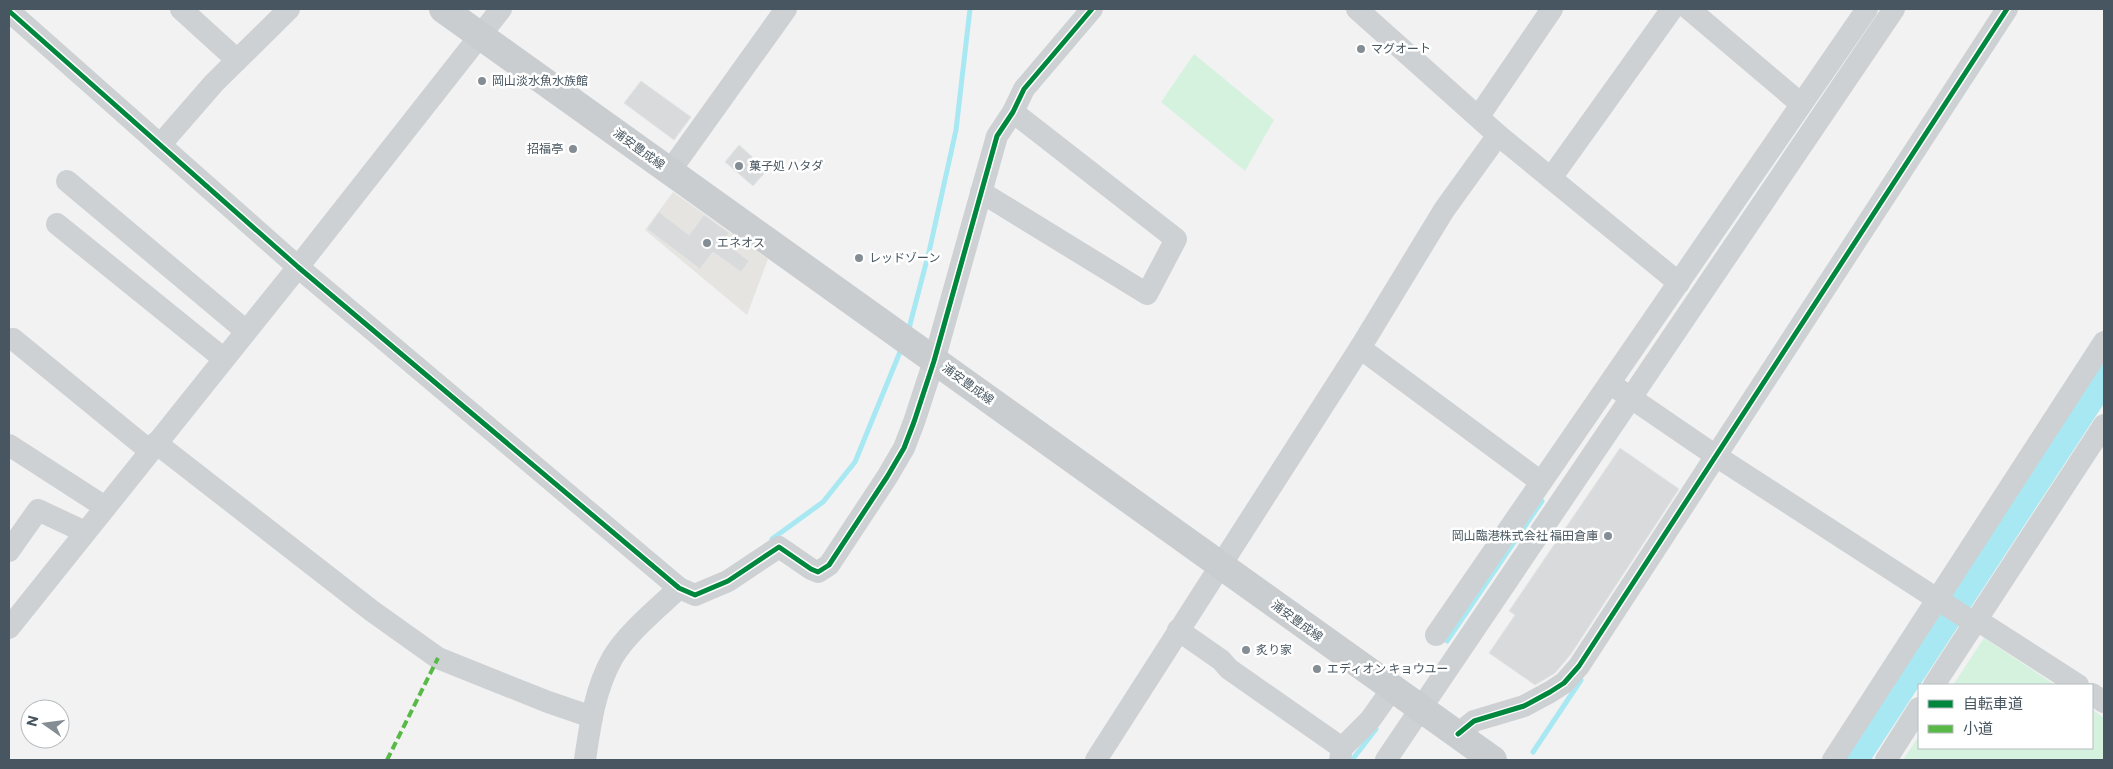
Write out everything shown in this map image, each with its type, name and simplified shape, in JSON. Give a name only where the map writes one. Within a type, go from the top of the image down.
[{"type":"main road","name":"浦安豊成線","points":[[443,9],[1493,760]]},
{"type":"street","points":[[182,9],[237,60]]},
{"type":"street","points":[[11,619],[106,507],[501,9]]},
{"type":"street","points":[[670,171],[786,9]]},
{"type":"street","points":[[585,760],[592,717],[604,677],[614,655],[641,625],[685,591],[711,590],[779,547],[818,572],[829,565],[904,448],[934,361],[998,136],[1024,89],[1092,9]]},
{"type":"street","points":[[1357,9],[1479,116],[1498,135],[1678,283]]},
{"type":"street","points":[[1479,116],[1552,9]]},
{"type":"street","points":[[1551,178],[1672,9]]},
{"type":"street","points":[[1436,635],[1867,9]]},
{"type":"street","points":[[1386,760],[1894,9]]},
{"type":"street","points":[[1458,734],[1474,721],[1524,706],[1564,683],[1578,666],[2007,9]]},
{"type":"street","points":[[160,145],[214,83],[282,11]]},
{"type":"street","points":[[1703,13],[1801,104]]},
{"type":"street","points":[[20,14],[160,145],[298,267],[685,591]]},
{"type":"street","points":[[981,192],[1147,294],[1176,239],[1012,112]]},
{"type":"street","points":[[1096,760],[1360,348],[1444,210],[1498,135]]},
{"type":"street","points":[[67,181],[246,331]]},
{"type":"street","points":[[57,224],[224,359]]},
{"type":"street","points":[[13,339],[153,447],[438,658],[548,702],[592,717]]},
{"type":"street","points":[[1934,684],[1959,612],[2104,342]]},
{"type":"street","points":[[1360,348],[1541,482]]},
{"type":"street","points":[[1610,383],[1716,456],[1959,612],[2076,684]]},
{"type":"street","points":[[1833,760],[1959,612],[2104,425]]},
{"type":"street","points":[[9,445],[106,507]]},
{"type":"street","points":[[9,550],[38,510],[85,532]]},
{"type":"street","points":[[1178,630],[1221,660],[1229,669],[1341,754],[1370,720],[1392,689]]},
{"type":"street","points":[[2093,695],[2104,702]]},
{"type":"street","points":[[1886,760],[1918,710]]},
{"type":"shaded area","points":[[673,192],[768,259],[747,315],[645,230]]},
{"type":"green space","points":[[1194,54],[1274,120],[1245,171],[1161,102]]},
{"type":"green space","points":[[1984,638],[2053,684],[1954,684]]},
{"type":"green space","points":[[2093,710],[2104,718],[2104,760],[1903,760],[1918,738],[1918,749],[2093,749]]},
{"type":"building","points":[[641,81],[691,117],[674,140],[624,103]]},
{"type":"building","points":[[739,145],[767,170],[753,186],[725,162]]},
{"type":"building","points":[[659,212],[689,235],[704,215],[729,233],[723,241],[749,261],[741,272],[713,252],[700,269],[647,229]]},
{"type":"building","name":"岡山臨港株式会社 福田倉庫","points":[[1620,448],[1679,489],[1571,654],[1555,673],[1535,685],[1489,653],[1515,615],[1509,611]]},
{"type":"waterway","points":[[908,332],[929,252],[956,130],[970,9]]},
{"type":"waterway","points":[[772,539],[823,502],[855,462],[902,347]]},
{"type":"waterway","points":[[1853,760],[2104,376]]},
{"type":"waterway","points":[[1447,641],[1542,501]]},
{"type":"waterway","points":[[1533,752],[1581,680]]},
{"type":"waterway","points":[[1352,760],[1376,729]]},
{"type":"marked path","points":[[387,760],[438,658]]},
{"type":"cycle path","points":[[9,11],[298,267],[679,588],[695,595],[728,581],[779,547],[818,572],[829,565],[904,448],[934,361],[997,136],[1013,112],[1024,89],[1092,9]]},
{"type":"cycle path","points":[[1458,734],[1474,721],[1524,706],[1550,692],[1564,683],[1579,666],[2007,9]]},
{"type":"place","name":"マグオート","points":[[1361,49]]},
{"type":"place","name":"岡山淡水魚水族館","points":[[482,81]]},
{"type":"place","name":"招福亭","points":[[573,149]]},
{"type":"place","name":"菓子処 ハタダ","points":[[739,166]]},
{"type":"place","name":"エネオス","points":[[707,243]]},
{"type":"place","name":"レッドゾーン","points":[[859,258]]},
{"type":"place","name":"岡山臨港株式会社 福田倉庫","points":[[1608,536]]},
{"type":"place","name":"炙り家","points":[[1246,650]]},
{"type":"place","name":"エディオン キョウユー","points":[[1317,669]]}]
